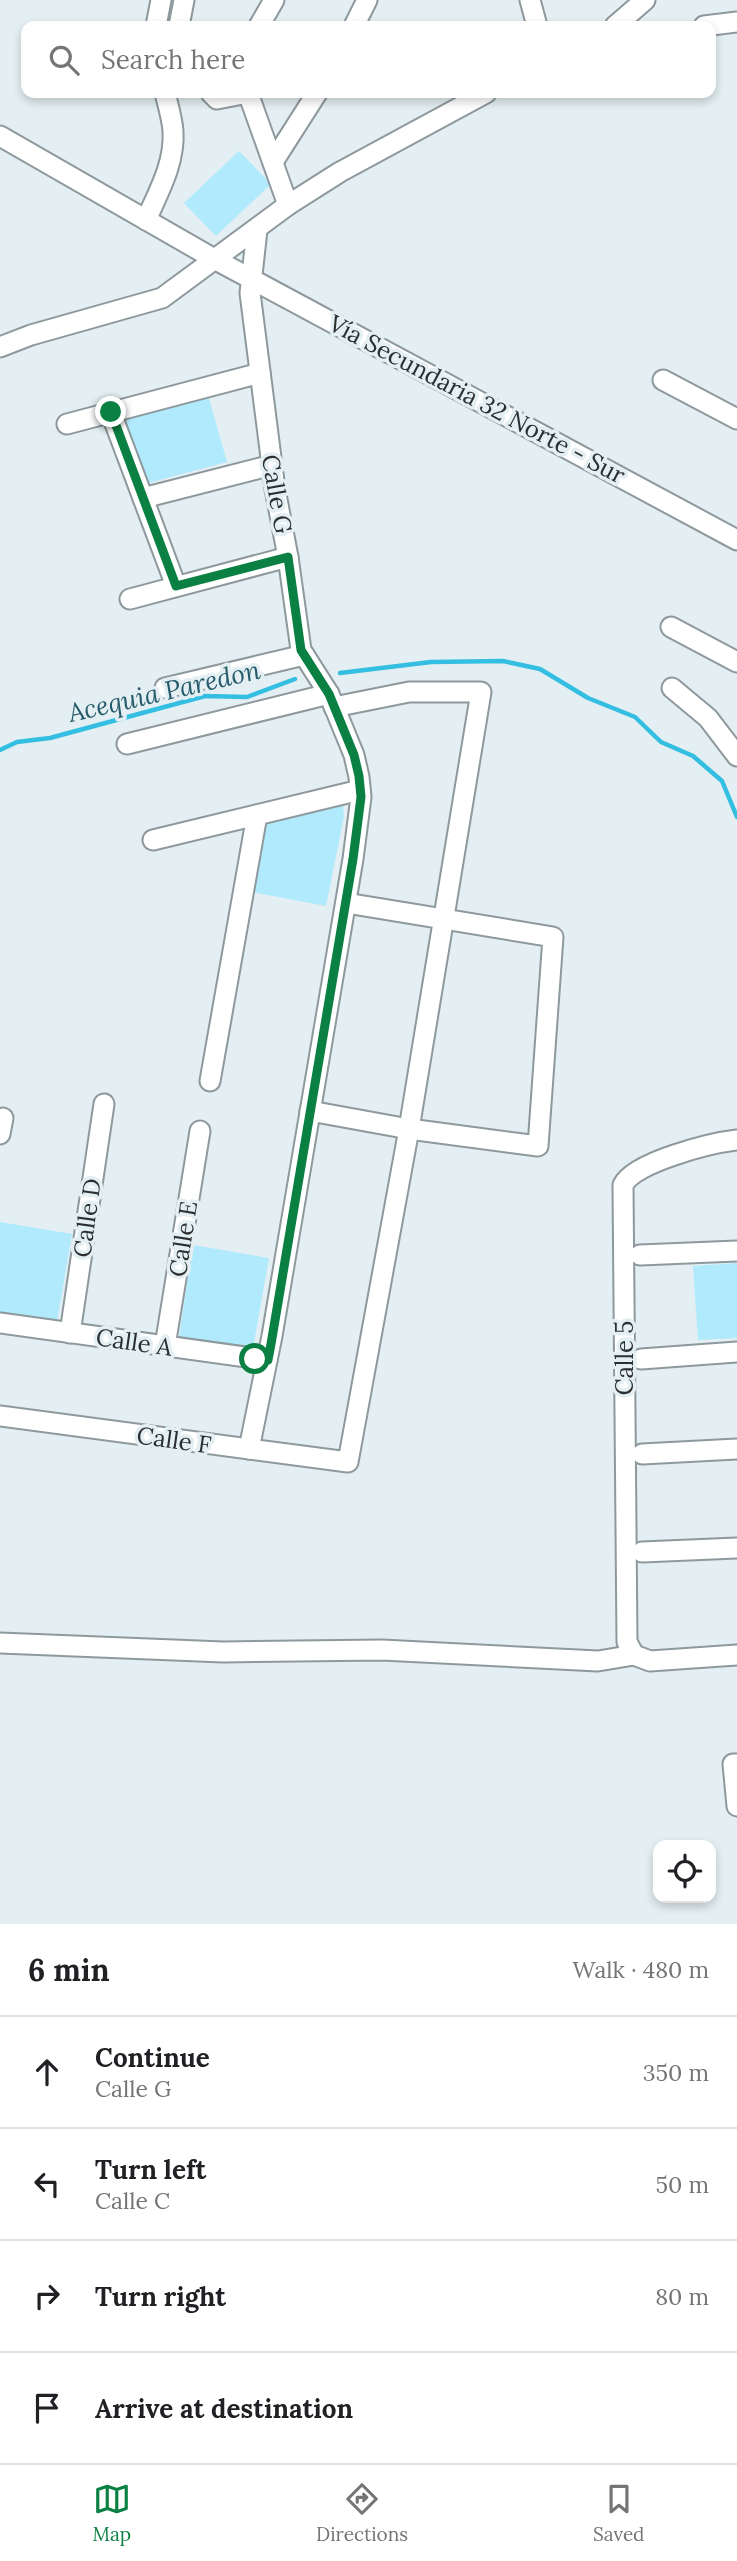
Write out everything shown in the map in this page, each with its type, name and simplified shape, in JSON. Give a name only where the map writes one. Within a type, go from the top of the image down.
[{"type":"street","points":[[157,21],[161,0]]},
{"type":"street","points":[[180,21],[184,0]]},
{"type":"street","points":[[262,21],[274,0]]},
{"type":"street","points":[[356,21],[367,0]]},
{"type":"street","points":[[530,0],[536,21]]},
{"type":"street","points":[[621,21],[645,0]]},
{"type":"street","points":[[716,25],[737,22]]},
{"type":"street","points":[[146,220],[165,180],[170,157],[173,130],[166,98]]},
{"type":"street","points":[[250,98],[288,205]]},
{"type":"street","points":[[273,162],[314,98]]},
{"type":"street","points":[[0,347],[31,335],[162,298],[288,205],[340,172],[477,98]]},
{"type":"street","name":"Vía Secundaria 32 Norte - Sur","points":[[0,136],[216,260],[737,540]]},
{"type":"street","name":"Calle G","points":[[249,1449],[268,1360],[346,903],[359,822],[360,790],[354,755],[332,700],[301,650],[272,465],[250,293],[257,230]]},
{"type":"street","points":[[67,424],[260,373]]},
{"type":"street","points":[[663,380],[737,419]]},
{"type":"street","points":[[111,412],[176,586]]},
{"type":"street","points":[[143,498],[272,465]]},
{"type":"street","points":[[130,599],[288,557]]},
{"type":"street","points":[[671,627],[737,662]]},
{"type":"street","points":[[165,688],[304,655]]},
{"type":"street","points":[[672,688],[708,718],[737,756]]},
{"type":"street","points":[[127,744],[332,700],[409,692],[481,692],[410,1129]]},
{"type":"street","points":[[153,840],[360,790]]},
{"type":"street","points":[[210,1081],[257,815]]},
{"type":"street","points":[[310,1111],[410,1129],[538,1146],[553,937],[346,903]]},
{"type":"street","name":"Calle D","points":[[70,1333],[104,1104]]},
{"type":"street","name":"Calle F","points":[[0,1416],[348,1462],[410,1129]]},
{"type":"street","name":"Calle E","points":[[165,1346],[200,1131]]},
{"type":"street","name":"Calle 5","points":[[634,1655],[627,1642],[623,1185],[627,1177],[682,1152],[737,1140]]},
{"type":"street","points":[[640,1255],[737,1251]]},
{"type":"street","name":"Calle A","points":[[0,1323],[268,1360]]},
{"type":"street","points":[[641,1359],[737,1352]]},
{"type":"street","points":[[642,1454],[737,1449]]},
{"type":"street","points":[[642,1552],[737,1548]]},
{"type":"street","points":[[0,1643],[223,1652],[382,1650],[598,1661],[634,1655],[650,1661],[737,1655]]},
{"type":"street","points":[[737,1764],[733,1764],[737,1806]]},
{"type":"shaded area","points":[[239,151],[271,184],[216,236],[184,203]]},
{"type":"shaded area","points":[[208,395],[227,462],[148,483],[124,425],[127,416]]},
{"type":"shaded area","points":[[336,804],[343,806],[344,816],[326,906],[252,892],[260,822]]},
{"type":"shaded area","points":[[0,1222],[72,1234],[57,1322],[0,1312]]},
{"type":"shaded area","points":[[193,1245],[269,1258],[253,1348],[179,1337]]},
{"type":"shaded area","points":[[737,1263],[737,1338],[698,1340],[693,1266]]},
{"type":"waterway","name":"Acequia Paredon","points":[[340,673],[431,662],[503,661],[540,669],[588,698],[635,717],[661,742],[693,756],[722,781],[737,817]]},
{"type":"waterway","name":"Acequia Paredon","points":[[0,750],[17,742],[50,738],[205,696],[247,697],[295,679]]},
{"type":"route","points":[[111,412],[176,586],[288,557],[301,650],[329,694],[354,755],[359,776],[359,822],[271,1344],[268,1360],[255,1359]]}]
